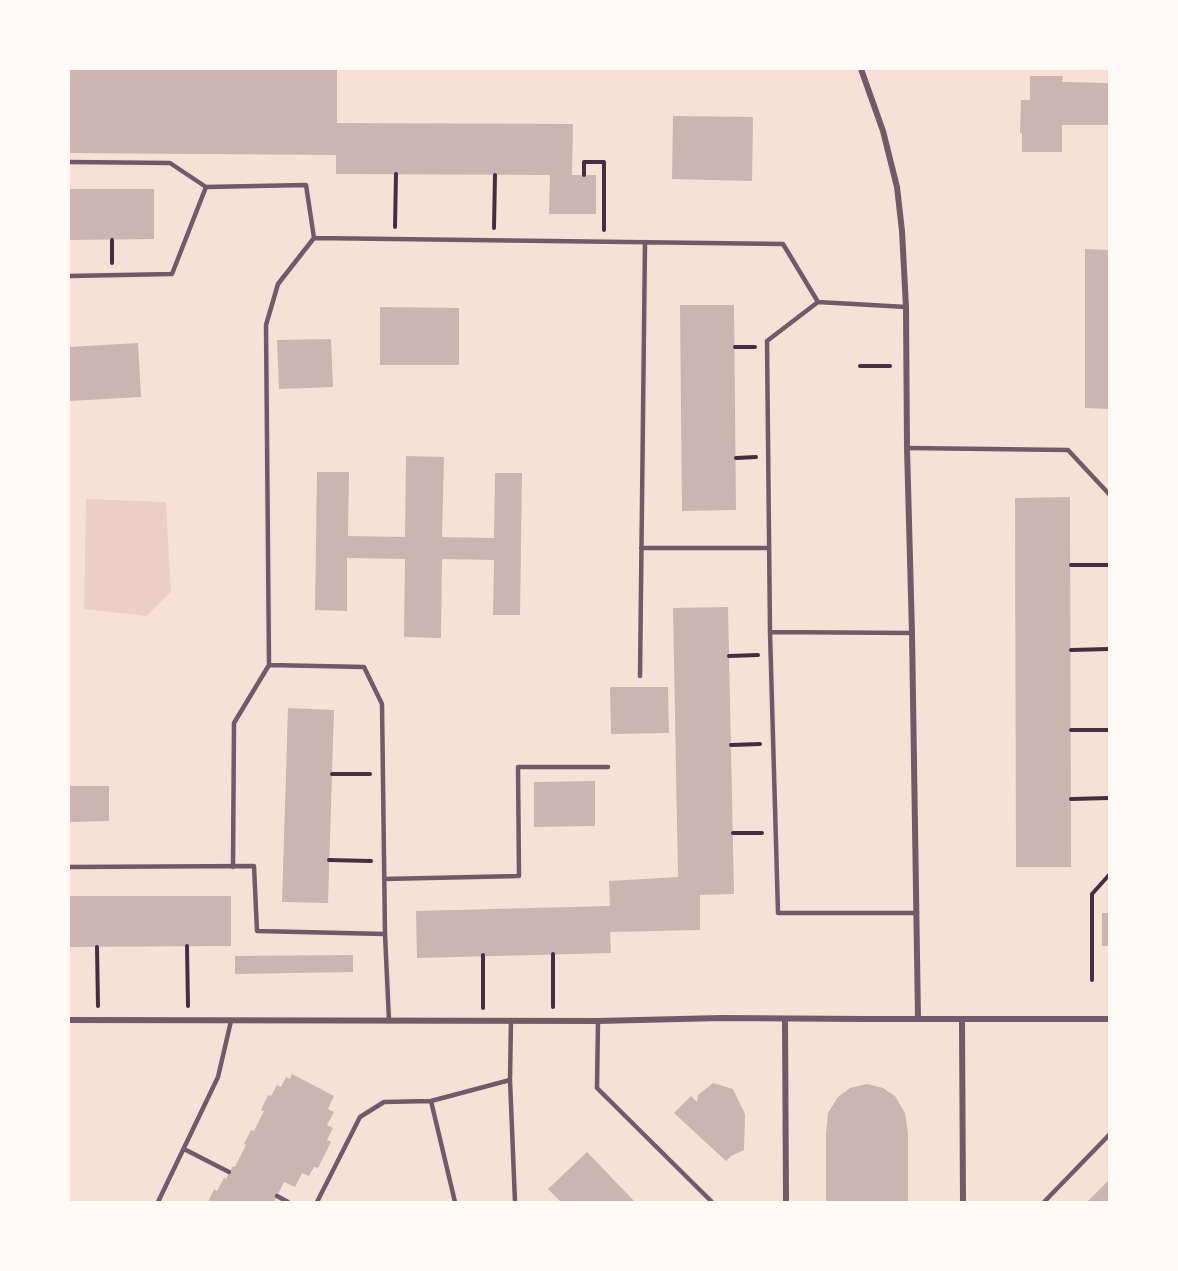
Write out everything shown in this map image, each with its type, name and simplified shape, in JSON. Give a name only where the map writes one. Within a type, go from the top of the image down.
[{"type":"street","points":[[861,69],[883,131],[897,187],[902,231],[906,307],[918,1019]]},
{"type":"street","points":[[69,1020],[389,1021],[721,1017],[1109,1019]]},
{"type":"street","points":[[785,1019],[786,1202]]},
{"type":"street","points":[[962,1020],[963,1202]]},
{"type":"lane","points":[[69,162],[170,163],[206,187],[306,185],[314,238],[278,284],[266,325],[269,665],[234,723],[233,867]]},
{"type":"lane","points":[[69,276],[172,274],[206,187]]},
{"type":"lane","points":[[314,238],[783,244],[818,302]]},
{"type":"lane","points":[[640,676],[645,242]]},
{"type":"lane","points":[[906,307],[818,302],[767,341],[770,632],[778,913],[916,913]]},
{"type":"lane","points":[[907,448],[1068,450],[1109,494]]},
{"type":"lane","points":[[641,548],[769,548]]},
{"type":"lane","points":[[770,632],[912,633]]},
{"type":"lane","points":[[269,665],[364,667],[382,704],[385,934],[389,1021]]},
{"type":"lane","points":[[384,879],[519,876],[518,767],[608,767]]},
{"type":"lane","points":[[69,867],[254,866],[257,931],[385,934]]},
{"type":"lane","points":[[511,1020],[510,1080],[515,1202]]},
{"type":"lane","points":[[598,1020],[597,1088],[712,1202]]},
{"type":"lane","points":[[158,1202],[218,1077],[231,1021]]},
{"type":"lane","points":[[317,1202],[360,1117],[384,1102],[431,1101],[510,1080]]},
{"type":"lane","points":[[431,1101],[455,1202]]},
{"type":"lane","points":[[1044,1202],[1109,1135]]},
{"type":"lane","points":[[184,1149],[230,1172]]},
{"type":"lane","points":[[277,1196],[288,1202]]},
{"type":"path","points":[[584,175],[584,162],[604,162],[604,242]]},
{"type":"path","points":[[395,239],[396,174]]},
{"type":"path","points":[[494,240],[495,175]]},
{"type":"path","points":[[112,240],[112,275]]},
{"type":"path","points":[[860,366],[890,366]]},
{"type":"path","points":[[1071,565],[1109,565]]},
{"type":"path","points":[[1071,650],[1109,649]]},
{"type":"path","points":[[729,656],[771,654]]},
{"type":"path","points":[[1071,730],[1109,730]]},
{"type":"path","points":[[731,745],[773,744]]},
{"type":"path","points":[[332,774],[383,774]]},
{"type":"path","points":[[1071,799],[1109,798]]},
{"type":"path","points":[[733,833],[776,833]]},
{"type":"path","points":[[329,860],[384,861]]},
{"type":"path","points":[[1092,980],[1092,894],[1109,875]]},
{"type":"path","points":[[97,946],[98,1020]]},
{"type":"path","points":[[187,946],[188,1020]]},
{"type":"path","points":[[553,954],[554,1020]]},
{"type":"path","points":[[483,955],[483,1020]]},
{"type":"shaded area","points":[[86,499],[166,502],[171,592],[147,616],[84,609]]},
{"type":"building","points":[[69,69],[337,69],[337,123],[573,124],[572,175],[596,175],[596,214],[549,214],[550,175],[336,174],[336,155],[69,153]]},
{"type":"building","points":[[1030,76],[1063,76],[1062,82],[1109,83],[1109,125],[1062,125],[1062,152],[1022,152],[1021,100],[1030,100]]},
{"type":"building","points":[[673,116],[753,117],[752,181],[672,179]]},
{"type":"building","points":[[69,189],[154,189],[154,239],[69,240]]},
{"type":"building","points":[[1085,249],[1109,250],[1109,409],[1085,408]]},
{"type":"building","points":[[680,305],[734,305],[736,510],[682,511]]},
{"type":"building","points":[[380,307],[459,308],[459,365],[380,365]]},
{"type":"building","points":[[331,339],[333,387],[279,389],[277,340]]},
{"type":"building","points":[[138,343],[141,397],[69,401],[69,347]]},
{"type":"building","points":[[406,456],[444,457],[442,537],[494,538],[495,473],[522,473],[520,615],[493,615],[494,560],[442,559],[441,638],[404,637],[405,559],[347,558],[347,611],[315,610],[317,472],[349,472],[348,536],[405,537]]},
{"type":"building","points":[[1070,497],[1071,867],[1016,867],[1015,498]]},
{"type":"building","points":[[728,607],[734,894],[700,895],[700,930],[610,932],[611,953],[417,958],[416,911],[610,906],[609,881],[678,877],[673,608]]},
{"type":"building","points":[[610,687],[668,687],[669,733],[611,734]]},
{"type":"building","points":[[288,708],[334,710],[328,903],[282,902]]},
{"type":"building","points":[[595,781],[595,826],[534,827],[534,782]]},
{"type":"building","points":[[69,786],[109,786],[109,821],[69,822]]},
{"type":"building","points":[[69,896],[231,896],[231,946],[69,947]]},
{"type":"building","points":[[1102,913],[1109,913],[1109,946],[1102,946]]},
{"type":"building","points":[[353,955],[353,972],[235,974],[235,956]]},
{"type":"building","points":[[292,1074],[334,1096],[328,1109],[334,1112],[327,1125],[333,1128],[327,1140],[331,1142],[318,1168],[314,1167],[309,1176],[302,1173],[295,1187],[284,1182],[274,1202],[208,1202],[214,1189],[217,1191],[233,1166],[235,1167],[251,1130],[254,1131],[264,1111],[261,1110],[268,1095],[271,1096],[277,1085],[281,1087],[286,1077],[290,1079]]},
{"type":"building","points":[[713,1083],[733,1089],[745,1114],[744,1150],[726,1161],[674,1113],[691,1096],[697,1102],[698,1095]]},
{"type":"building","points":[[867,1084],[883,1088],[895,1096],[905,1113],[908,1133],[908,1202],[826,1202],[828,1113],[838,1097],[850,1088]]},
{"type":"building","points":[[587,1152],[635,1202],[561,1202],[548,1189]]},
{"type":"building","points":[[1109,1180],[1109,1202],[1087,1202]]}]
